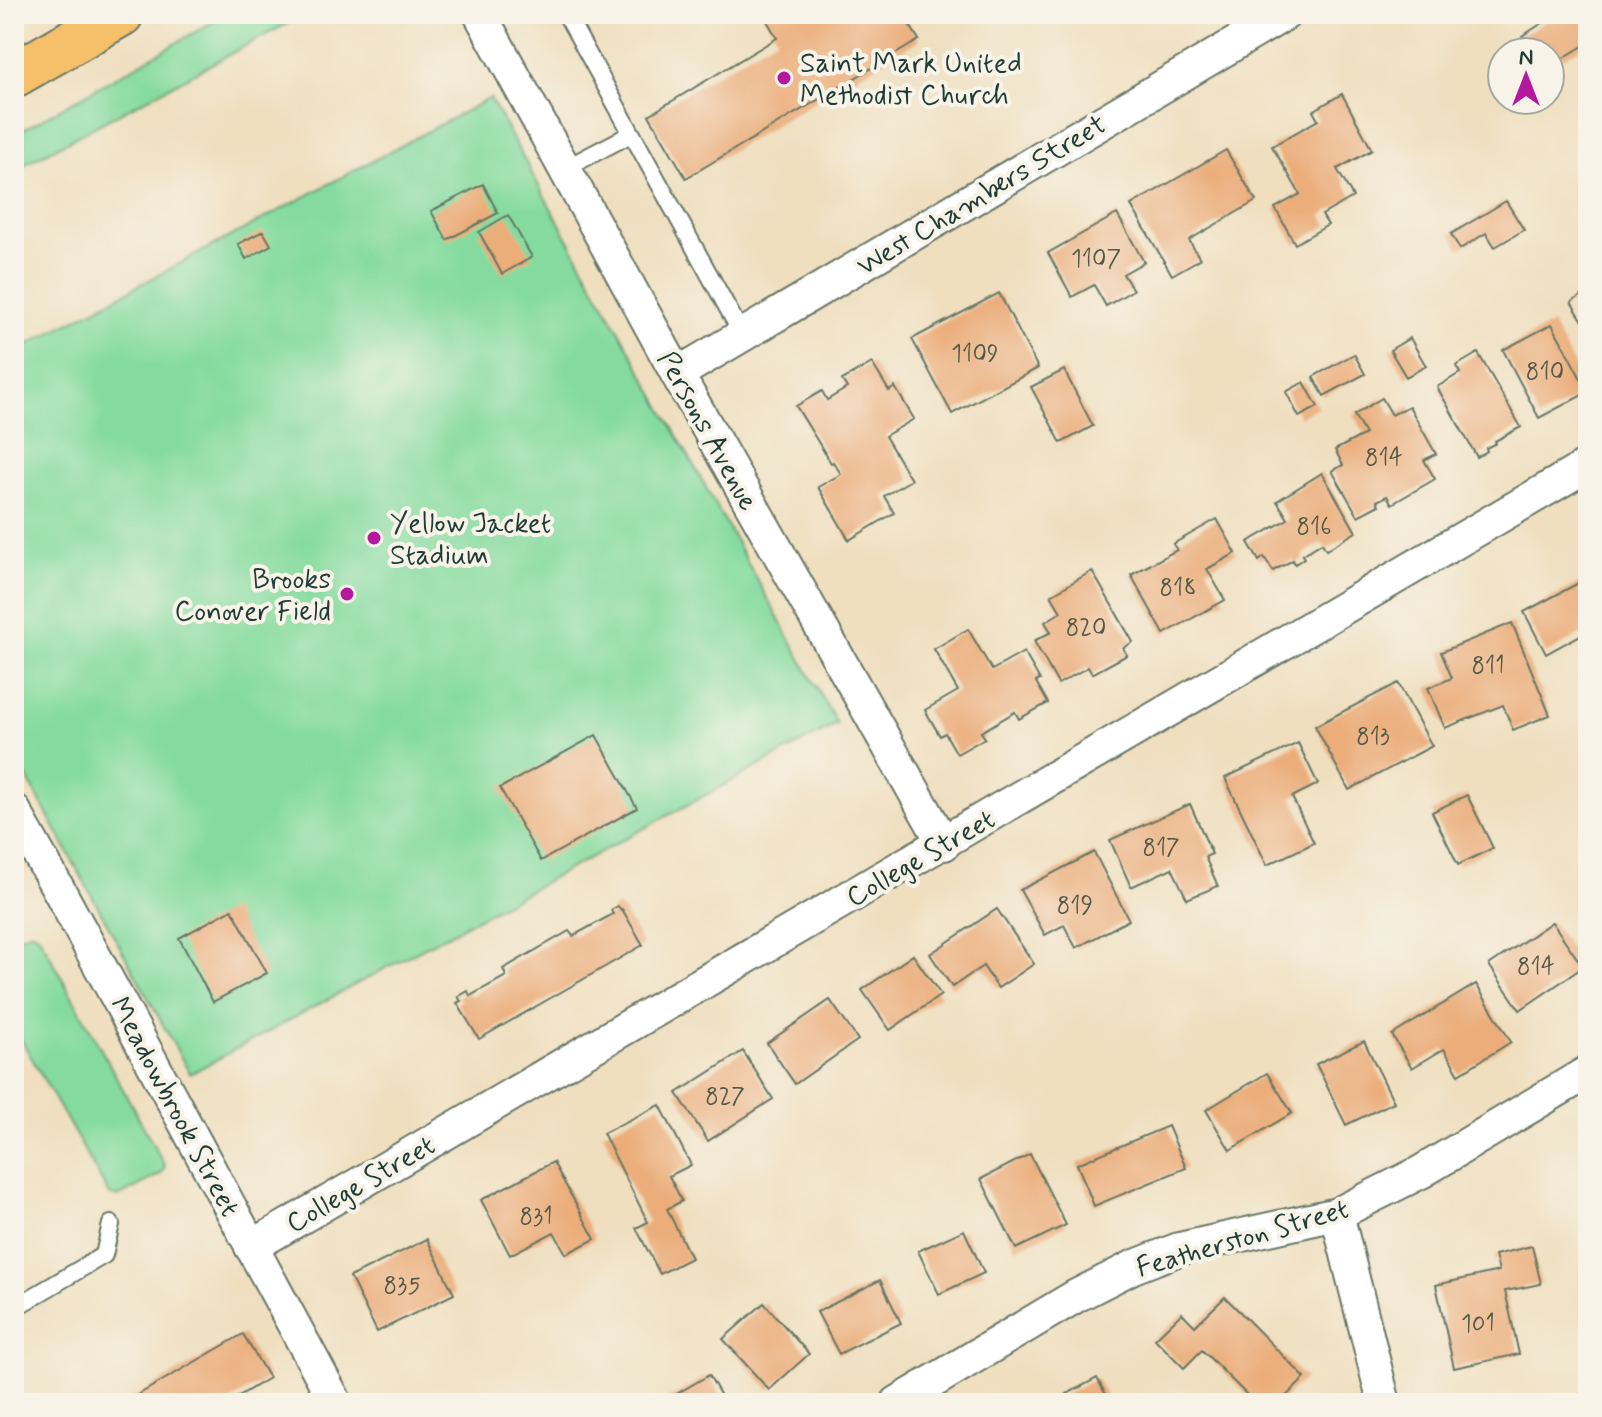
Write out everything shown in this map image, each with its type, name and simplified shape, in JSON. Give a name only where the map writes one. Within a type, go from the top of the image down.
[{"type":"main road","points":[[14,75],[121,14]]},
{"type":"street","name":"Persons Avenue","points":[[480,14],[677,374],[944,844]]},
{"type":"street","name":"West Chambers Street","points":[[677,374],[1285,14]]},
{"type":"street","name":"College Street","points":[[251,1247],[1588,465]]},
{"type":"street","name":"Meadowbrook Street","points":[[14,810],[336,1403]]},
{"type":"street","name":"Featherston Street","points":[[897,1403],[1076,1296],[1133,1267],[1179,1249],[1337,1214],[1421,1172],[1588,1072]]},
{"type":"street","points":[[1337,1214],[1384,1403]]},
{"type":"lane","points":[[566,14],[743,336]]},
{"type":"lane","points":[[564,169],[631,134]]},
{"type":"lane","points":[[14,1308],[104,1255],[111,1224]]},
{"type":"green space","points":[[227,14],[305,14],[14,170],[14,135]]},
{"type":"green space","name":"Yellow Jacket Stadium","points":[[490,98],[837,724],[190,1074],[14,754],[14,352]]},
{"type":"green space","points":[[28,932],[39,936],[165,1166],[161,1174],[118,1197],[109,1194],[14,1027],[14,940]]},
{"type":"building","name":"Saint Mark United Methodist Church","points":[[763,14],[903,14],[919,40],[686,178],[649,115],[777,38]]},
{"type":"building","points":[[1557,14],[1588,14],[1588,43],[1566,56],[1566,36],[1522,36]]},
{"type":"building","points":[[1342,94],[1372,150],[1337,169],[1353,197],[1322,215],[1328,225],[1295,244],[1275,208],[1300,194],[1272,146],[1318,120],[1313,111]]},
{"type":"building","points":[[1226,150],[1256,201],[1189,240],[1200,259],[1172,275],[1131,205]]},
{"type":"building","points":[[483,184],[498,213],[447,240],[431,211]]},
{"type":"building","points":[[1506,201],[1524,230],[1495,247],[1486,233],[1460,249],[1451,234]]},
{"type":"building","points":[[1117,214],[1144,262],[1123,274],[1133,290],[1106,306],[1094,285],[1072,297],[1048,253]]},
{"type":"building","points":[[508,215],[532,257],[502,274],[479,232]]},
{"type":"building","points":[[263,231],[271,245],[246,259],[238,244]]},
{"type":"building","points":[[1588,292],[1588,329],[1571,302]]},
{"type":"building","points":[[999,293],[1038,368],[952,414],[912,339]]},
{"type":"building","points":[[1552,324],[1588,392],[1539,418],[1503,350]]},
{"type":"building","points":[[1410,338],[1426,366],[1406,377],[1390,350]]},
{"type":"building","points":[[1478,353],[1521,427],[1495,441],[1477,457],[1437,387],[1460,373],[1456,366]]},
{"type":"building","points":[[1354,354],[1365,374],[1324,396],[1313,377]]},
{"type":"building","points":[[872,363],[889,391],[895,387],[914,419],[885,436],[911,480],[884,496],[894,513],[849,540],[818,487],[841,474],[796,406],[822,391],[827,400],[847,388],[842,380]]},
{"type":"building","points":[[1064,370],[1093,426],[1061,443],[1031,387]]},
{"type":"building","points":[[1304,382],[1318,407],[1299,417],[1286,392]]},
{"type":"building","points":[[1382,398],[1392,415],[1409,406],[1436,454],[1424,460],[1435,479],[1392,504],[1387,496],[1377,501],[1379,505],[1358,516],[1332,471],[1343,465],[1335,450],[1365,434],[1354,415]]},
{"type":"building","points":[[1322,473],[1356,532],[1326,550],[1322,543],[1302,555],[1304,558],[1295,564],[1293,560],[1273,571],[1264,557],[1259,561],[1248,542],[1288,519],[1277,501]]},
{"type":"building","points":[[1217,519],[1236,553],[1207,569],[1225,600],[1164,634],[1131,575],[1177,550],[1173,544]]},
{"type":"building","points":[[1092,571],[1133,642],[1123,648],[1127,655],[1092,674],[1088,667],[1058,684],[1034,641],[1051,632],[1045,622],[1061,612],[1051,595]]},
{"type":"building","points":[[1588,578],[1588,631],[1546,654],[1524,612]]},
{"type":"building","points":[[1512,623],[1550,715],[1513,730],[1503,705],[1445,728],[1428,688],[1452,678],[1441,652]]},
{"type":"building","points":[[968,629],[992,670],[1024,652],[1040,680],[1036,682],[1048,703],[1019,719],[1015,712],[981,732],[985,738],[957,754],[945,733],[940,736],[925,710],[958,691],[934,649]]},
{"type":"building","points":[[1398,683],[1432,746],[1349,790],[1315,726]]},
{"type":"building","points":[[596,735],[637,808],[541,861],[500,788]]},
{"type":"building","points":[[1298,743],[1318,784],[1292,797],[1314,843],[1267,865],[1225,778]]},
{"type":"building","points":[[1467,795],[1493,848],[1458,865],[1432,812]]},
{"type":"building","points":[[1190,804],[1212,854],[1205,857],[1218,886],[1187,899],[1172,868],[1131,887],[1110,840]]},
{"type":"building","points":[[1094,852],[1129,920],[1076,948],[1064,925],[1045,935],[1020,890]]},
{"type":"building","points":[[618,906],[643,945],[479,1039],[457,1003],[461,1001],[458,997],[468,991],[470,996],[506,976],[503,969],[569,931],[573,936],[613,914],[611,910]]},
{"type":"building","points":[[232,909],[267,973],[213,1002],[179,938]]},
{"type":"building","points":[[997,909],[1034,964],[998,988],[983,966],[952,987],[930,954]]},
{"type":"building","points":[[1552,922],[1583,967],[1520,1010],[1489,965]]},
{"type":"building","points":[[913,955],[941,995],[890,1030],[862,990]]},
{"type":"building","points":[[1476,984],[1511,1042],[1459,1074],[1444,1049],[1412,1068],[1392,1035]]},
{"type":"building","points":[[830,1000],[858,1040],[795,1084],[767,1043]]},
{"type":"building","points":[[1364,1041],[1394,1102],[1346,1125],[1316,1064]]},
{"type":"building","points":[[743,1051],[773,1099],[708,1141],[677,1093]]},
{"type":"building","points":[[1267,1073],[1292,1113],[1230,1150],[1206,1110]]},
{"type":"building","points":[[660,1105],[691,1165],[669,1176],[682,1201],[667,1209],[691,1258],[660,1274],[636,1228],[648,1222],[603,1133]]},
{"type":"building","points":[[1168,1126],[1186,1168],[1094,1206],[1077,1164]]},
{"type":"building","points":[[1030,1154],[1066,1225],[1016,1249],[981,1179]]},
{"type":"building","points":[[553,1162],[595,1239],[566,1254],[554,1232],[510,1255],[481,1200]]},
{"type":"building","points":[[964,1230],[984,1273],[939,1294],[918,1251]]},
{"type":"building","points":[[427,1239],[454,1294],[377,1332],[350,1277]]},
{"type":"building","points":[[1532,1246],[1541,1284],[1505,1291],[1519,1354],[1454,1368],[1436,1285],[1499,1271],[1495,1255]]},
{"type":"building","points":[[880,1280],[901,1323],[839,1354],[817,1312]]},
{"type":"building","points":[[1225,1297],[1305,1378],[1279,1403],[1255,1403],[1202,1350],[1184,1368],[1155,1339],[1182,1313],[1195,1326]]},
{"type":"building","points":[[764,1303],[809,1354],[769,1390],[723,1339]]},
{"type":"building","points":[[243,1334],[269,1378],[227,1403],[131,1403],[129,1400]]},
{"type":"building","points":[[709,1375],[725,1403],[661,1403]]},
{"type":"building","points":[[1097,1378],[1110,1403],[1050,1403]]},
{"type":"place","name":"Saint Mark United Methodist Church","points":[[784,78]]},
{"type":"place","name":"Yellow Jacket Stadium","points":[[374,538]]},
{"type":"place","name":"Brooks Conover Field","points":[[347,594]]}]
